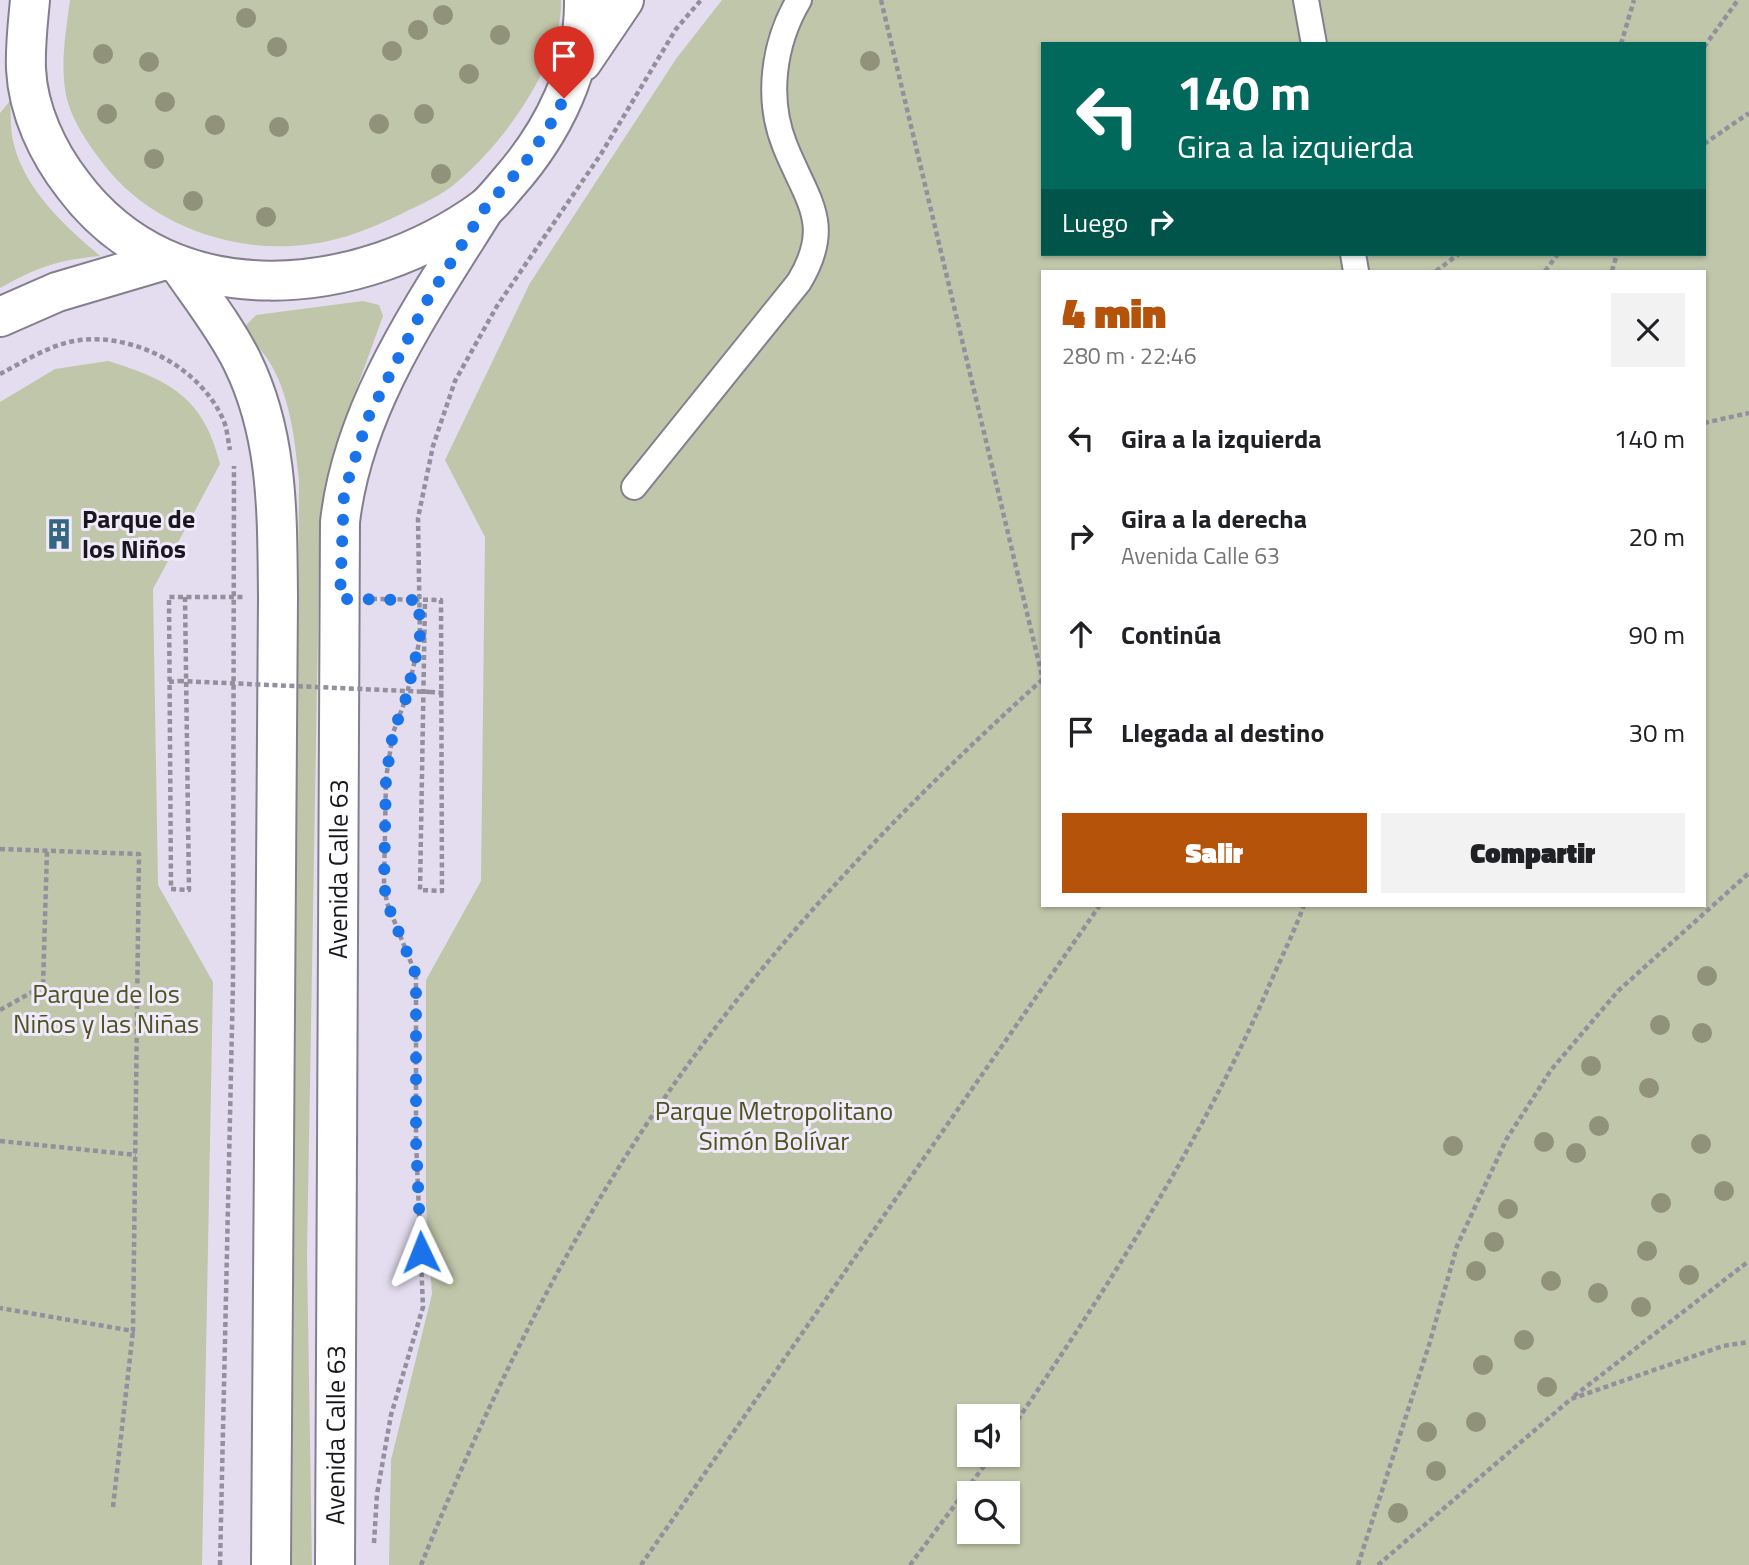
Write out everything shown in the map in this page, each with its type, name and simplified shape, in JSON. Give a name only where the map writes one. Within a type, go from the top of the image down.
[{"type":"main road","points":[[30,0],[26,70],[37,121],[55,162],[86,203],[132,241],[173,263],[205,275],[263,283],[317,278],[361,268],[436,237],[485,208],[525,163],[555,117],[572,79],[602,29],[624,0]]},
{"type":"main road","points":[[0,46],[30,0]]},
{"type":"main road","points":[[572,79],[584,14],[584,0]]},
{"type":"main road","name":"Avenida Calle 63","points":[[335,1565],[340,599],[344,493],[368,418],[428,299],[485,208]]},
{"type":"main road","points":[[0,317],[57,292],[173,263]]},
{"type":"main road","points":[[173,263],[242,360],[265,423],[275,477],[278,597],[271,1565]]},
{"type":"street","points":[[634,487],[799,282],[811,263],[817,240],[817,220],[785,146],[778,124],[774,93],[779,44],[799,0]]},
{"type":"street","points":[[1306,0],[1314,42]]},
{"type":"path","points":[[340,599],[422,600],[441,600],[444,692],[442,891],[420,890],[423,706],[422,600],[418,518],[433,446],[455,381],[497,306],[601,154],[676,29],[701,0]]},
{"type":"path","points":[[881,0],[1041,671]]},
{"type":"path","points":[[1622,42],[1634,0]]},
{"type":"path","points":[[1706,44],[1738,0]]},
{"type":"path","points":[[1706,143],[1749,113]]},
{"type":"path","points":[[1437,270],[1457,256]]},
{"type":"path","points":[[1546,270],[1556,256]]},
{"type":"path","points":[[0,374],[73,341],[103,338],[143,349],[186,370],[205,390],[223,419],[231,452]]},
{"type":"path","points":[[1706,424],[1749,413]]},
{"type":"path","points":[[220,1565],[233,982],[234,463]]},
{"type":"path","points":[[185,597],[189,890],[171,889],[169,597],[185,597],[232,597],[278,597]]},
{"type":"path","points":[[373,1551],[377,1494],[391,1415],[423,1307],[416,1141],[416,975],[387,903],[384,884],[386,778],[393,733],[406,698],[420,639],[422,600]]},
{"type":"path","points":[[421,1565],[486,1414],[544,1298],[611,1181],[676,1081],[754,978],[848,873],[953,762],[1041,681]]},
{"type":"path","points":[[169,682],[444,692]]},
{"type":"path","points":[[0,849],[139,854],[133,1331],[113,1507]]},
{"type":"path","points":[[0,1010],[43,986],[47,851]]},
{"type":"path","points":[[1358,1565],[1429,1345],[1457,1246],[1506,1140],[1551,1070],[1618,991],[1749,873]]},
{"type":"path","points":[[640,1565],[1099,907]]},
{"type":"path","points":[[1020,1416],[1075,1336],[1193,1142],[1251,1026],[1303,907]]},
{"type":"path","points":[[0,1141],[136,1155]]},
{"type":"path","points":[[1378,1565],[1571,1399],[1749,1261]]},
{"type":"path","points":[[0,1308],[133,1331]]},
{"type":"path","points":[[1571,1399],[1723,1346],[1749,1342]]},
{"type":"path","points":[[910,1565],[983,1467]]},
{"type":"green space","points":[[70,0],[561,0],[561,14],[550,54],[525,103],[485,155],[450,188],[368,229],[323,242],[284,246],[228,241],[175,222],[151,208],[110,172],[78,126],[66,95],[65,35]]},
{"type":"green space","name":"Parque Metropolitano Simón Bolívar","points":[[722,0],[1749,0],[1749,1565],[389,1565],[391,1460],[432,1294],[426,1205],[426,980],[481,881],[485,537],[445,460],[530,283],[676,59]]},
{"type":"green space","points":[[10,101],[13,140],[28,178],[48,206],[100,256],[48,266],[0,288],[0,113]]},
{"type":"green space","points":[[363,301],[379,305],[383,316],[339,437],[320,513],[307,1255],[312,1565],[292,1565],[299,481],[293,433],[281,386],[267,358],[248,336],[244,327],[256,315]]},
{"type":"green space","name":"Parque de los Niños y las Niñas","points":[[108,361],[149,376],[181,395],[194,407],[204,423],[220,464],[153,589],[158,885],[213,982],[202,1565],[0,1565],[0,402],[55,369]]},
{"type":"place","name":"Parque de los Niños","points":[[59,534]]},
{"type":"route","points":[[421,1252],[416,1141],[416,975],[387,903],[384,884],[386,778],[393,733],[406,698],[420,639],[419,600],[340,599],[340,522],[350,467],[391,366],[428,299],[485,208],[525,163],[564,98]]}]
